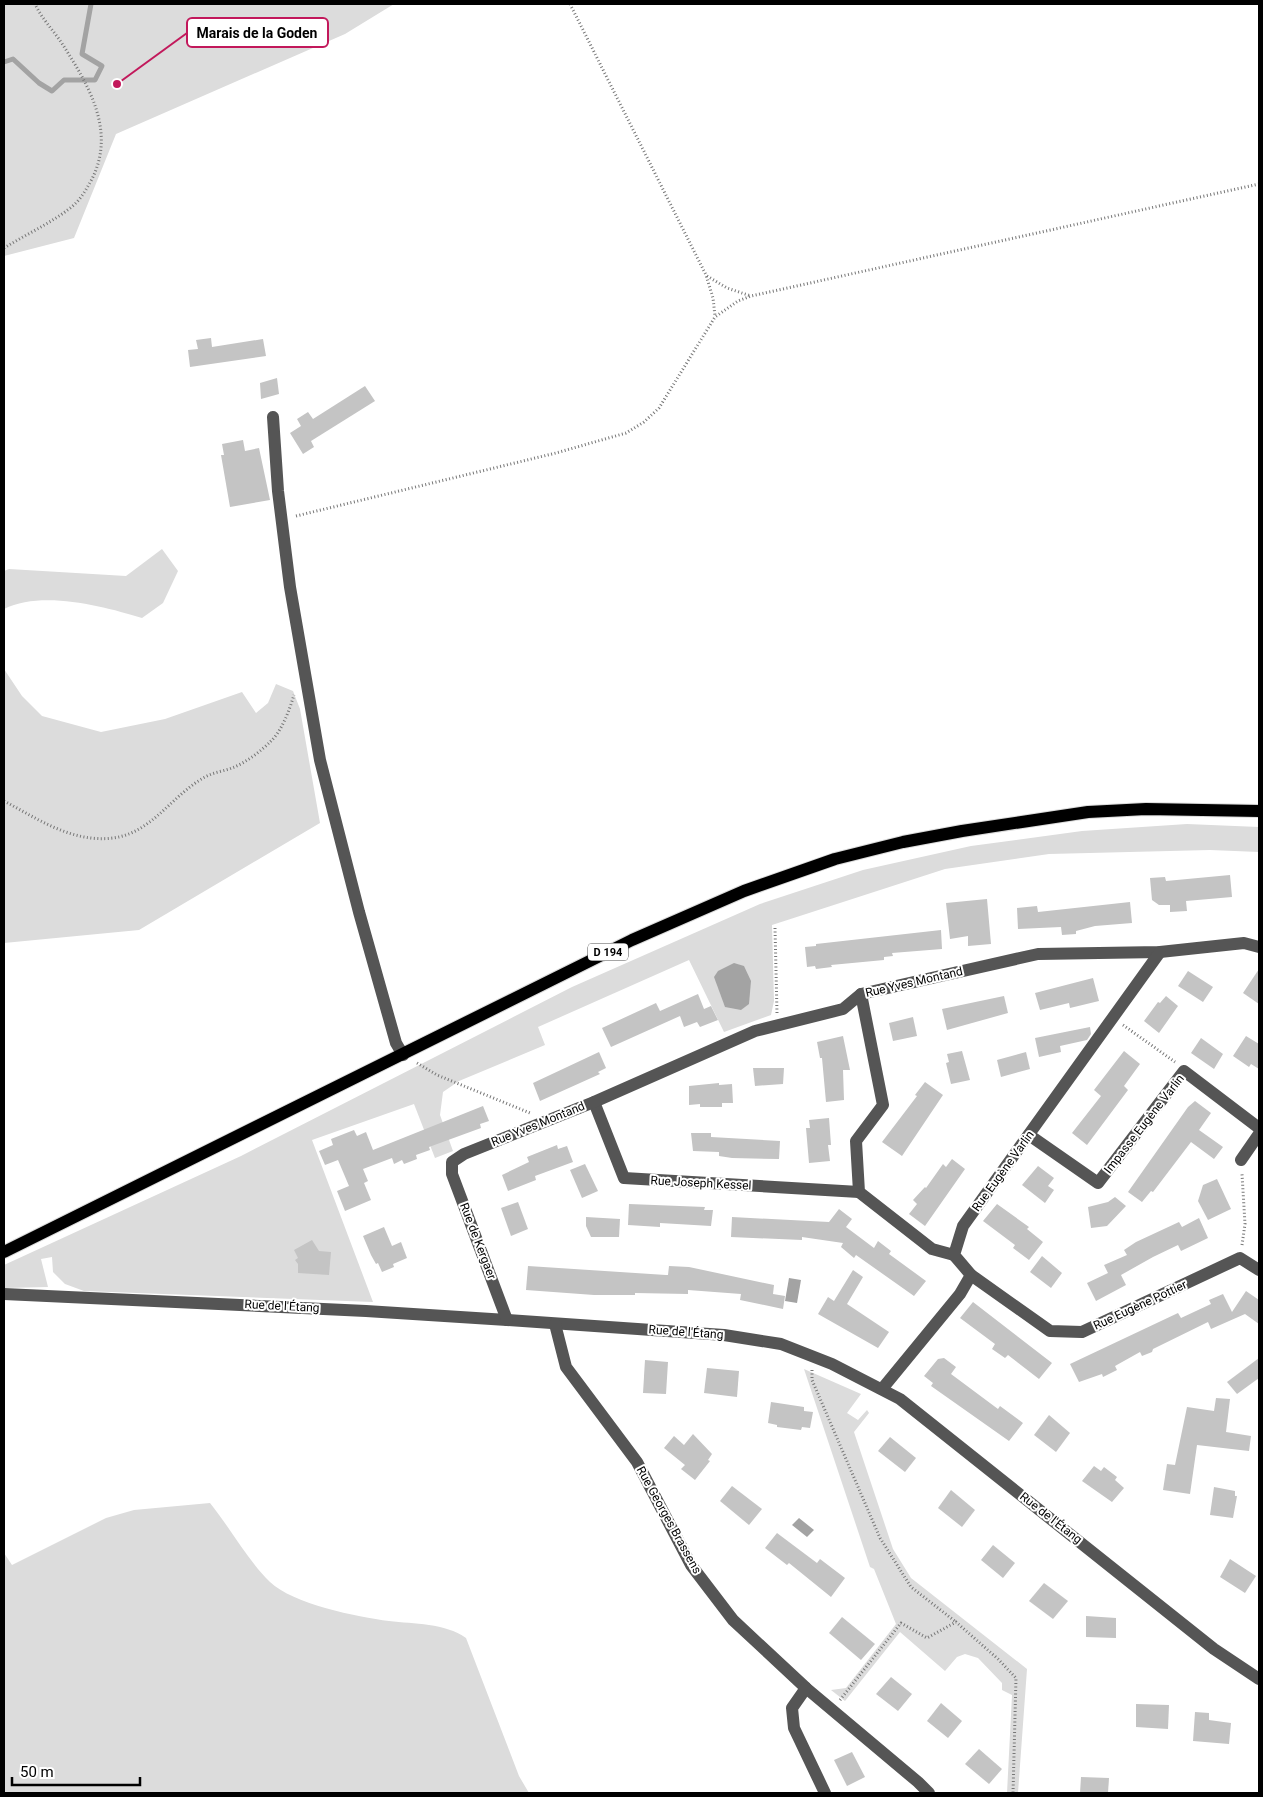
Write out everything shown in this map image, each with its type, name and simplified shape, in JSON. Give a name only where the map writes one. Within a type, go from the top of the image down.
[{"type":"main road","name":"D 194","points":[[4,1252],[632,940],[744,891],[835,860],[903,842],[962,831],[1088,812],[1146,809],[1259,811]]},
{"type":"street","points":[[272,417],[282,520],[304,666],[323,769],[359,912],[396,1043],[403,1055]]},
{"type":"street","name":"Rue Yves Montand","points":[[452,1162],[464,1154],[594,1102],[755,1031],[843,1009],[861,994],[1038,954],[1160,952],[1244,943],[1259,947]]},
{"type":"street","name":"Rue Eugène Varlin","points":[[954,1255],[963,1226],[1160,952]]},
{"type":"street","points":[[861,994],[883,1105],[856,1141],[859,1192],[932,1249],[954,1255],[971,1275],[960,1294],[882,1389]]},
{"type":"street","name":"Impasse Eugène Varlin","points":[[1029,1135],[1098,1183],[1184,1071],[1259,1128]]},
{"type":"street","name":"Rue Joseph Kessel","points":[[594,1102],[624,1178],[859,1192]]},
{"type":"street","points":[[1242,1160],[1259,1134]]},
{"type":"street","name":"Rue de Kergaer","points":[[452,1162],[452,1174],[507,1320]]},
{"type":"street","points":[[1240,1258],[1259,1270]]},
{"type":"street","name":"Rue Eugène Pottier","points":[[971,1275],[1050,1331],[1082,1332],[1240,1258]]},
{"type":"street","name":"Rue de l'Étang","points":[[4,1294],[366,1310],[724,1335],[781,1344],[814,1357],[900,1399],[1214,1649],[1259,1679]]},
{"type":"street","name":"Rue Georges Brassens","points":[[555,1324],[566,1366],[637,1462],[691,1565],[733,1620],[806,1688],[929,1793]]},
{"type":"street","points":[[806,1688],[792,1708],[794,1728],[825,1793]]},
{"type":"path","points":[[4,248],[75,204],[84,194],[97,168],[103,144],[94,102],[62,44],[39,13],[35,4]]},
{"type":"path","points":[[570,4],[706,275],[713,298],[715,317]]},
{"type":"path","points":[[282,520],[556,453],[626,433],[644,422],[659,408],[715,317],[738,301],[751,296],[1259,184]]},
{"type":"path","points":[[706,275],[727,288],[751,296]]},
{"type":"path","points":[[4,801],[46,824],[75,836],[113,838],[138,831],[196,783],[208,776],[233,767],[271,741],[292,703],[304,666]]},
{"type":"path","points":[[775,928],[777,1026]]},
{"type":"path","points":[[1114,1018],[1173,1060],[1184,1071]]},
{"type":"path","points":[[403,1055],[437,1075],[549,1121]]},
{"type":"path","points":[[1240,1258],[1245,1224],[1242,1160]]},
{"type":"path","points":[[814,1357],[812,1380],[880,1538],[911,1587],[956,1622],[998,1659],[1016,1678],[1012,1793]]},
{"type":"path","points":[[832,1709],[901,1623],[927,1638],[956,1622]]},
{"type":"shaded area","points":[[4,4],[394,4],[345,34],[116,134],[74,238],[4,256]]},
{"type":"shaded area","points":[[162,549],[178,571],[163,603],[142,618],[91,605],[54,600],[19,603],[4,609],[4,571],[9,569],[126,576]]},
{"type":"shaded area","points":[[4,669],[22,696],[42,716],[101,732],[165,719],[242,692],[256,713],[268,703],[276,684],[293,691],[300,709],[320,823],[139,930],[4,943]]},
{"type":"shaded area","points":[[1187,824],[1259,827],[1259,852],[1210,850],[1049,854],[945,869],[772,925],[774,1001],[771,1015],[724,1032],[689,960],[538,1027],[545,1045],[459,1081],[443,1092],[440,1115],[453,1151],[435,1158],[414,1104],[312,1140],[373,1302],[84,1291],[65,1284],[53,1272],[52,1257],[41,1259],[48,1287],[4,1288],[4,1265],[241,1156],[572,987],[760,904],[863,870],[971,846],[1082,831]]},
{"type":"shaded area","points":[[734,963],[744,966],[751,981],[749,1004],[741,1010],[725,1007],[714,977],[718,971]]},
{"type":"shaded area","points":[[789,1278],[801,1280],[797,1303],[785,1301]]},
{"type":"shaded area","points":[[804,1369],[861,1394],[847,1413],[858,1420],[867,1410],[869,1413],[854,1432],[893,1549],[911,1578],[1027,1669],[1018,1793],[1007,1793],[1012,1695],[1002,1690],[1002,1683],[978,1658],[965,1654],[957,1657],[945,1671],[900,1632],[845,1701],[831,1690],[846,1688],[896,1624],[874,1569],[870,1567]]},
{"type":"shaded area","points":[[210,1503],[253,1563],[280,1590],[309,1603],[343,1613],[449,1629],[466,1638],[519,1776],[529,1793],[4,1793],[4,1553],[12,1565],[106,1518],[134,1510]]},
{"type":"shaded area","points":[[799,1518],[814,1530],[807,1537],[792,1525]]},
{"type":"building","points":[[211,338],[212,347],[263,339],[266,356],[190,367],[188,350],[198,349],[196,340]]},
{"type":"building","points":[[277,378],[279,394],[261,399],[260,383]]},
{"type":"building","points":[[365,386],[375,401],[311,441],[314,447],[303,454],[290,433],[301,426],[297,419],[308,412],[313,419]]},
{"type":"building","points":[[243,440],[245,451],[259,448],[270,500],[230,507],[221,455],[224,455],[222,444]]},
{"type":"building","points":[[1230,875],[1232,897],[1186,901],[1187,911],[1170,912],[1170,905],[1159,905],[1152,900],[1150,878],[1165,877],[1166,881]]},
{"type":"building","points":[[987,899],[991,944],[968,946],[968,936],[950,939],[946,903]]},
{"type":"building","points":[[1130,902],[1132,923],[1095,926],[1076,931],[1076,934],[1062,935],[1061,927],[1018,929],[1017,908],[1037,906],[1038,912]]},
{"type":"building","points":[[941,930],[942,949],[892,953],[893,956],[884,957],[884,960],[831,965],[832,967],[816,969],[815,966],[807,967],[805,947],[816,946],[816,944]]},
{"type":"building","points":[[1259,969],[1259,1004],[1243,993]]},
{"type":"building","points":[[1188,971],[1213,987],[1203,1002],[1178,986]]},
{"type":"building","points":[[1093,978],[1099,1001],[1070,1008],[1069,1003],[1040,1010],[1035,993]]},
{"type":"building","points":[[698,994],[704,1009],[711,1006],[718,1020],[700,1027],[697,1022],[684,1027],[680,1016],[611,1047],[602,1028],[656,1003],[660,1011]]},
{"type":"building","points":[[1004,996],[1008,1013],[947,1030],[942,1009]]},
{"type":"building","points":[[1166,996],[1178,1006],[1159,1033],[1144,1021],[1158,1002],[1160,1003]]},
{"type":"building","points":[[913,1017],[917,1036],[893,1041],[889,1023]]},
{"type":"building","points":[[1090,1027],[1091,1034],[1087,1040],[1060,1046],[1061,1052],[1039,1057],[1035,1038]]},
{"type":"building","points":[[843,1036],[850,1070],[843,1070],[844,1100],[826,1102],[822,1058],[820,1058],[817,1042]]},
{"type":"building","points":[[1246,1036],[1259,1044],[1259,1069],[1251,1064],[1249,1067],[1233,1056]]},
{"type":"building","points":[[1201,1038],[1223,1054],[1214,1069],[1191,1053]]},
{"type":"building","points":[[962,1051],[970,1080],[951,1084],[946,1063],[949,1062],[947,1054]]},
{"type":"building","points":[[1124,1051],[1140,1064],[1124,1086],[1128,1090],[1087,1145],[1072,1133],[1101,1096],[1094,1090]]},
{"type":"building","points":[[599,1052],[606,1068],[598,1072],[600,1074],[540,1101],[533,1083]]},
{"type":"building","points":[[1026,1052],[1030,1069],[1001,1077],[997,1060]]},
{"type":"building","points":[[753,1068],[784,1068],[783,1084],[755,1086]]},
{"type":"building","points":[[925,1082],[943,1095],[902,1156],[882,1142],[917,1096],[915,1095]]},
{"type":"building","points":[[719,1083],[719,1085],[732,1084],[733,1103],[722,1103],[722,1107],[700,1107],[700,1104],[689,1105],[689,1086]]},
{"type":"building","points":[[1195,1101],[1211,1113],[1199,1130],[1223,1147],[1214,1159],[1191,1142],[1153,1192],[1151,1191],[1142,1202],[1128,1192],[1188,1107]]},
{"type":"building","points":[[483,1106],[489,1121],[480,1124],[481,1128],[429,1147],[430,1150],[416,1155],[417,1159],[404,1164],[402,1160],[394,1164],[392,1158],[363,1169],[368,1181],[364,1183],[371,1200],[345,1211],[337,1191],[349,1186],[338,1160],[325,1165],[319,1151],[333,1145],[331,1139],[354,1130],[357,1136],[366,1132],[373,1150]]},
{"type":"building","points":[[829,1118],[831,1145],[828,1145],[830,1161],[809,1163],[806,1128],[810,1128],[809,1120]]},
{"type":"building","points":[[691,1133],[711,1133],[711,1137],[780,1141],[779,1159],[732,1158],[719,1156],[719,1152],[693,1151]]},
{"type":"building","points":[[557,1145],[558,1149],[567,1146],[573,1162],[535,1176],[536,1180],[508,1191],[502,1175],[529,1162],[527,1157]]},
{"type":"building","points":[[952,1159],[965,1169],[925,1226],[909,1214],[917,1204],[913,1200],[926,1188],[943,1164],[946,1167]]},
{"type":"building","points":[[585,1164],[598,1191],[582,1198],[570,1170]]},
{"type":"building","points":[[1038,1166],[1054,1178],[1048,1186],[1054,1190],[1045,1203],[1022,1185]]},
{"type":"building","points":[[1217,1179],[1231,1209],[1208,1220],[1198,1201],[1203,1185]]},
{"type":"building","points":[[1115,1197],[1126,1206],[1107,1226],[1091,1228],[1088,1207],[1108,1202]]},
{"type":"building","points":[[518,1202],[528,1229],[511,1236],[501,1208]]},
{"type":"building","points":[[629,1204],[705,1207],[704,1210],[713,1210],[711,1226],[660,1223],[660,1227],[628,1225]]},
{"type":"building","points":[[997,1204],[1029,1227],[1027,1229],[1043,1242],[1029,1260],[1013,1248],[1015,1245],[983,1221]]},
{"type":"building","points":[[839,1209],[852,1219],[846,1227],[874,1248],[878,1241],[891,1251],[889,1254],[926,1281],[914,1296],[856,1255],[854,1258],[841,1247],[843,1243],[802,1237],[802,1240],[731,1237],[732,1217],[829,1222]]},
{"type":"building","points":[[586,1217],[620,1219],[619,1237],[591,1237],[586,1226]]},
{"type":"building","points":[[1199,1218],[1208,1238],[1181,1251],[1178,1245],[1121,1275],[1126,1285],[1096,1301],[1087,1283],[1108,1273],[1104,1265],[1127,1255],[1124,1250],[1136,1242],[1179,1222],[1182,1227]]},
{"type":"building","points":[[384,1227],[392,1246],[401,1242],[407,1258],[393,1264],[394,1267],[382,1272],[378,1263],[376,1264],[371,1255],[363,1236]]},
{"type":"building","points":[[312,1240],[319,1251],[331,1252],[329,1275],[298,1273],[298,1264],[295,1260],[298,1258],[294,1250]]},
{"type":"building","points":[[1042,1256],[1062,1273],[1051,1288],[1030,1272]]},
{"type":"building","points":[[528,1266],[666,1275],[668,1275],[669,1266],[689,1267],[774,1285],[773,1294],[785,1296],[783,1309],[740,1300],[741,1294],[688,1290],[688,1294],[635,1293],[635,1295],[594,1295],[526,1290]]},
{"type":"building","points":[[853,1270],[863,1277],[847,1304],[889,1332],[878,1348],[818,1314],[828,1297],[834,1301]]},
{"type":"building","points":[[1246,1291],[1259,1300],[1259,1324],[1245,1314],[1211,1329],[1208,1322],[1153,1349],[1152,1352],[1142,1356],[1140,1352],[1115,1366],[1117,1370],[1103,1377],[1102,1374],[1079,1382],[1070,1364],[1178,1313],[1181,1318],[1211,1304],[1209,1300],[1223,1294],[1232,1312]]},
{"type":"building","points":[[973,1302],[1052,1363],[1039,1379],[1008,1355],[1005,1358],[992,1349],[995,1344],[960,1318]]},
{"type":"building","points":[[944,1358],[956,1367],[951,1374],[998,1409],[1000,1406],[1023,1423],[1009,1441],[931,1386],[933,1383],[924,1376],[938,1359]]},
{"type":"building","points":[[1259,1358],[1259,1378],[1237,1394],[1227,1382]]},
{"type":"building","points":[[645,1360],[668,1362],[666,1394],[643,1393]]},
{"type":"building","points":[[707,1368],[739,1371],[737,1397],[704,1393]]},
{"type":"building","points":[[1216,1398],[1230,1399],[1226,1432],[1251,1436],[1249,1451],[1197,1445],[1190,1494],[1163,1490],[1167,1464],[1175,1465],[1187,1407],[1214,1411]]},
{"type":"building","points":[[771,1402],[804,1407],[804,1411],[813,1412],[810,1428],[802,1427],[801,1430],[777,1427],[777,1425],[768,1423]]},
{"type":"building","points":[[1049,1415],[1070,1433],[1056,1452],[1034,1435]]},
{"type":"building","points":[[693,1434],[712,1454],[708,1460],[710,1461],[695,1480],[681,1469],[685,1465],[664,1448],[674,1436],[684,1445]]},
{"type":"building","points":[[890,1437],[916,1458],[905,1472],[878,1451]]},
{"type":"building","points":[[1094,1466],[1101,1471],[1104,1467],[1117,1477],[1115,1480],[1124,1488],[1112,1502],[1082,1481]]},
{"type":"building","points":[[732,1486],[762,1509],[749,1525],[720,1501]]},
{"type":"building","points":[[1214,1487],[1235,1491],[1235,1496],[1237,1496],[1233,1518],[1210,1515]]},
{"type":"building","points":[[951,1490],[975,1510],[962,1527],[938,1508]]},
{"type":"building","points":[[777,1533],[817,1563],[820,1559],[845,1578],[831,1597],[789,1563],[787,1565],[765,1548]]},
{"type":"building","points":[[993,1545],[1015,1563],[1003,1578],[981,1560]]},
{"type":"building","points":[[1230,1559],[1256,1576],[1245,1593],[1220,1577]]},
{"type":"building","points":[[1044,1583],[1068,1601],[1053,1619],[1029,1601]]},
{"type":"building","points":[[1086,1616],[1116,1618],[1116,1638],[1086,1637]]},
{"type":"building","points":[[842,1617],[875,1644],[861,1660],[829,1633]]},
{"type":"building","points":[[891,1677],[912,1694],[898,1711],[876,1694]]},
{"type":"building","points":[[941,1703],[962,1721],[948,1738],[927,1721]]},
{"type":"building","points":[[1136,1704],[1169,1705],[1168,1729],[1136,1727]]},
{"type":"building","points":[[1195,1712],[1209,1713],[1209,1720],[1231,1723],[1229,1744],[1193,1741]]},
{"type":"building","points":[[979,1749],[1002,1769],[989,1784],[965,1764]]},
{"type":"building","points":[[852,1752],[865,1777],[847,1786],[834,1760]]},
{"type":"building","points":[[1081,1777],[1109,1778],[1108,1793],[1080,1793]]},
{"type":"waterway","points":[[4,62],[13,59],[39,83],[52,91],[64,80],[95,80],[102,66],[82,54],[91,4]]},
{"type":"place","name":"Marais de la Goden","points":[[117,84]]}]
